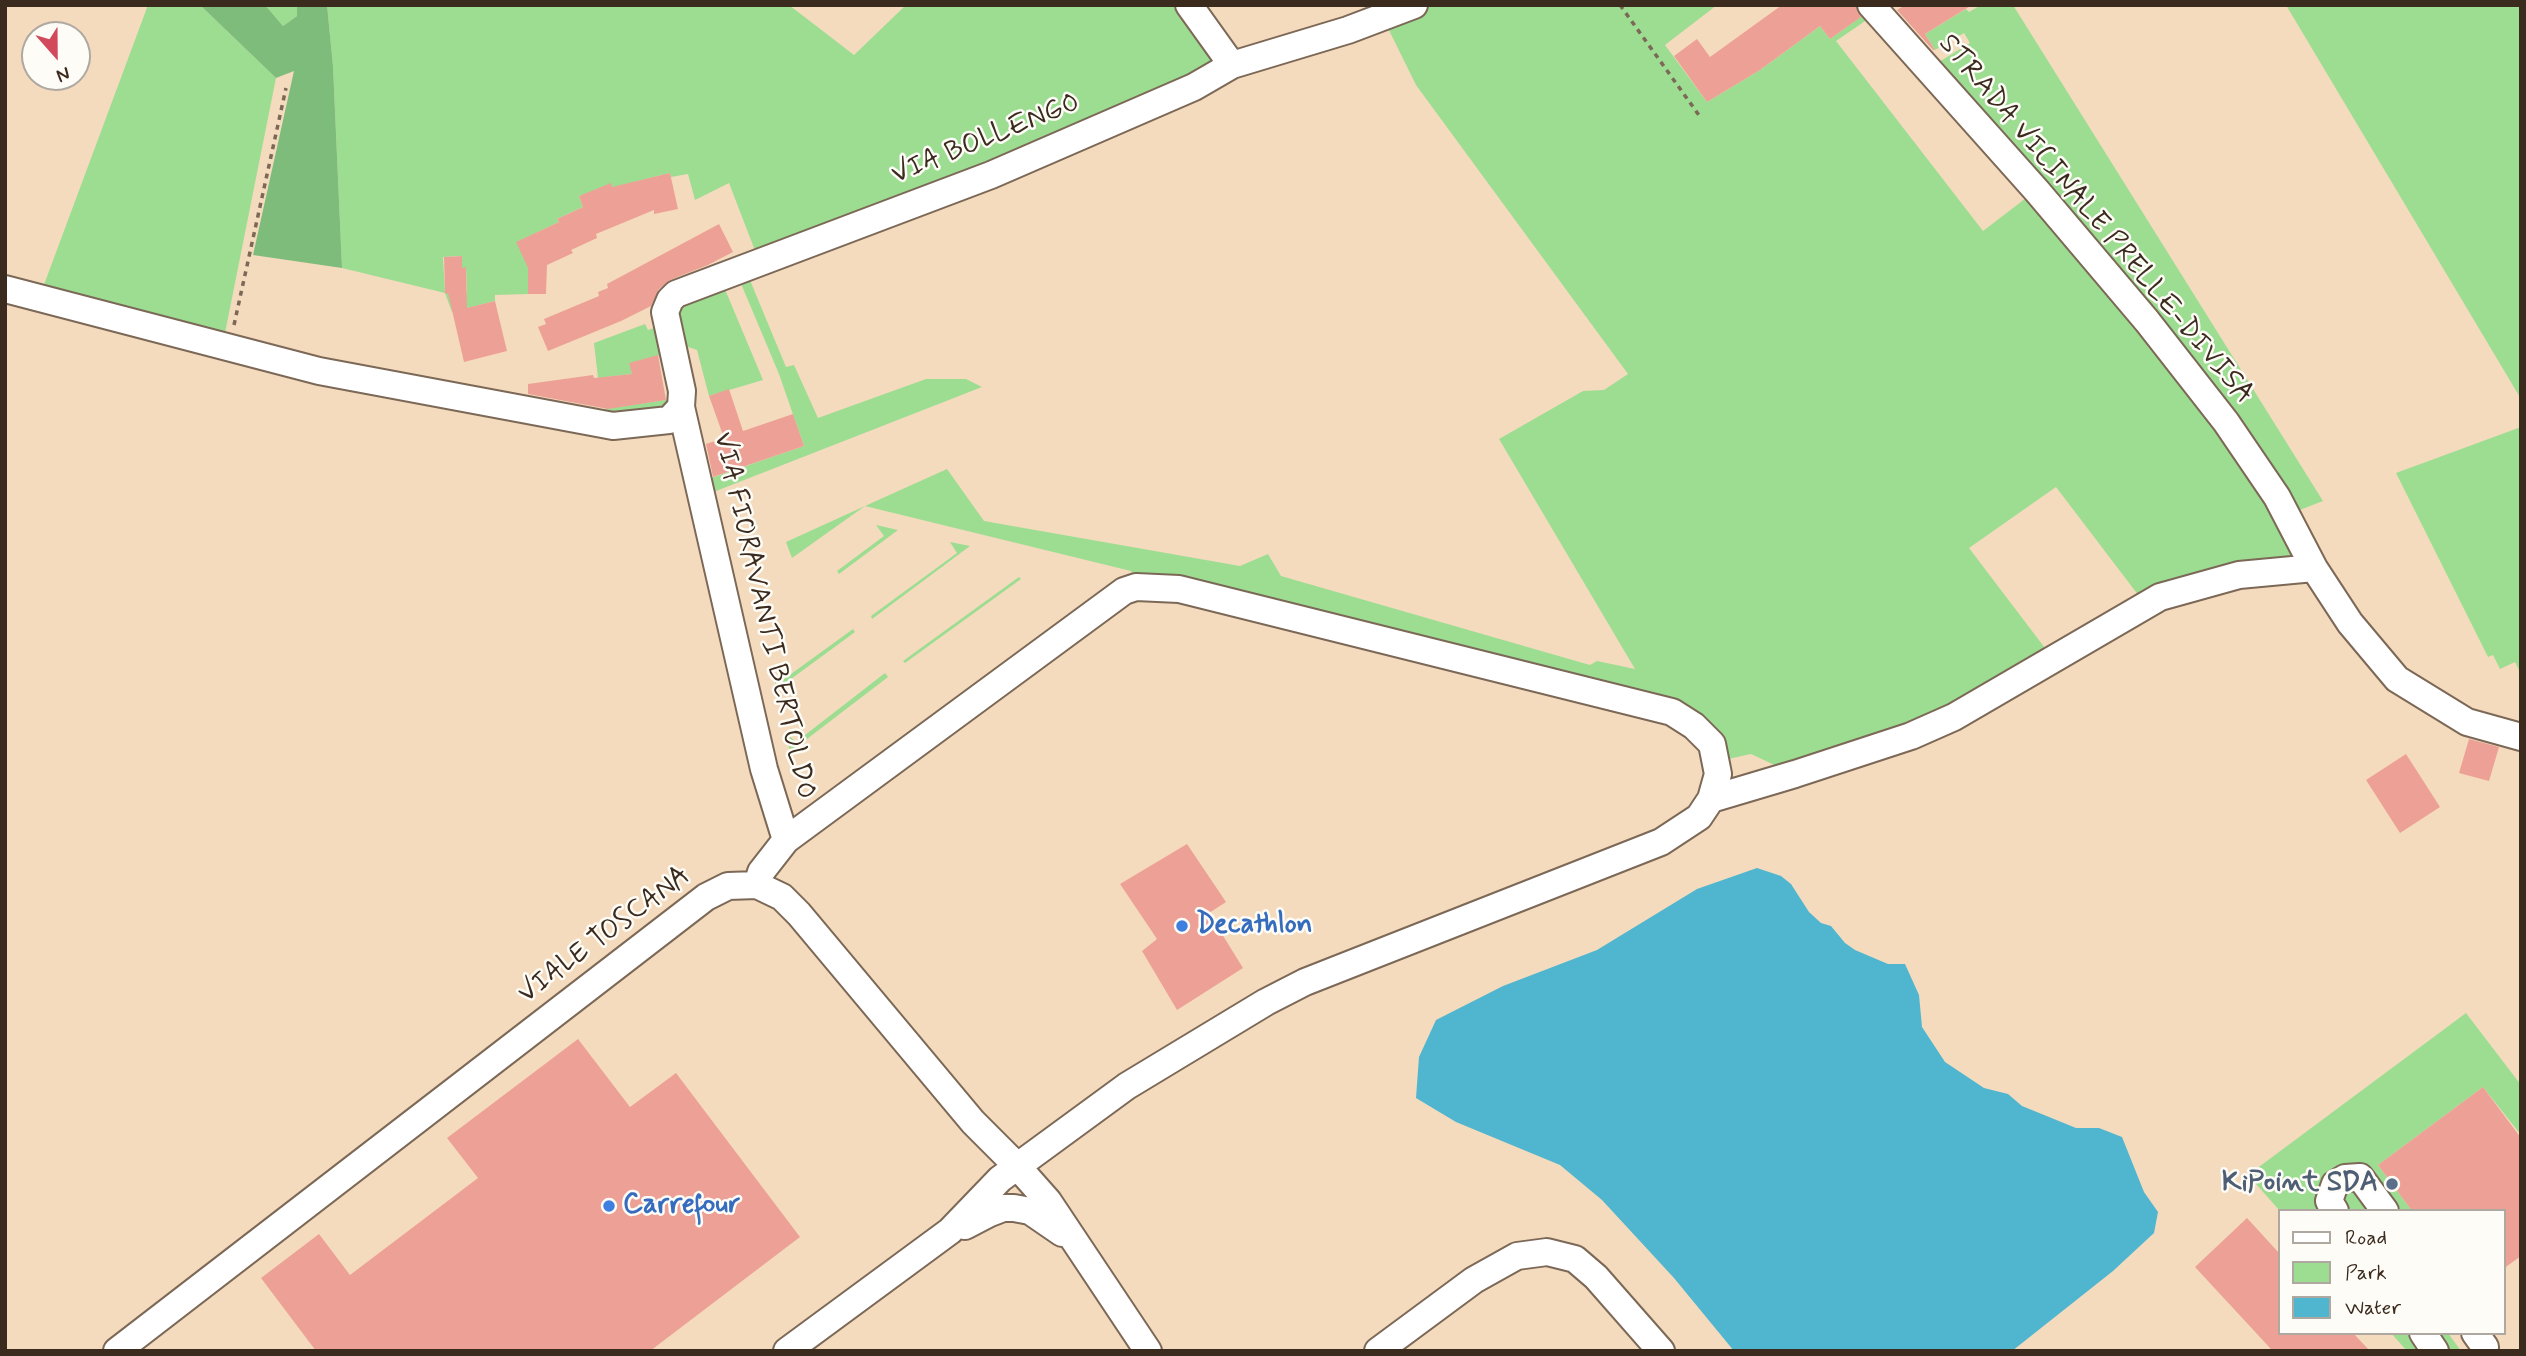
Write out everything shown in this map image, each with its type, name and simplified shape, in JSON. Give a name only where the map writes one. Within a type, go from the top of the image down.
[{"type":"street","points":[[1188,5],[1232,65]]},
{"type":"street","name":"VIA BOLLENGO","points":[[681,399],[665,312],[676,294],[992,175],[1194,87],[1232,65],[1348,30],[1414,5]]},
{"type":"street","name":"STRADA VICINALE PRELLE-DIVISA","points":[[1871,5],[2037,191],[2147,321],[2251,457],[2277,497],[2314,568],[2350,623],[2397,679],[2467,722],[2521,737]]},
{"type":"street","points":[[5,289],[319,371],[613,426],[669,420],[681,399]]},
{"type":"street","name":"VIA FIORAVANTI BERTOLDO","points":[[681,399],[764,769],[786,840]]},
{"type":"street","points":[[1711,799],[1911,736],[1954,717],[2160,597],[2239,575],[2314,568]]},
{"type":"street","points":[[787,1351],[950,1231],[1000,1179],[1017,1166],[1127,1086],[1266,1002],[1305,982],[1661,842],[1699,817],[1711,799],[1718,774],[1712,744],[1694,726],[1672,712],[1179,589],[1136,587],[1124,591],[786,840],[761,872],[757,885],[782,897],[799,914],[973,1122],[1017,1166],[1048,1201],[1148,1351]]},
{"type":"street","name":"VIALE TOSCANA","points":[[117,1351],[706,897],[728,886],[757,885]]},
{"type":"street","points":[[2334,1209],[2329,1201],[2335,1184],[2345,1178],[2360,1177],[2384,1209]]},
{"type":"street","points":[[950,1231],[1003,1208],[1014,1208],[1030,1210],[1074,1243]]},
{"type":"street","points":[[1378,1351],[1474,1280],[1517,1255],[1547,1252],[1575,1259],[1661,1351]]},
{"type":"street","points":[[2424,1335],[2435,1351]]},
{"type":"path","points":[[1620,5],[1701,118]]},
{"type":"path","points":[[229,348],[286,88]]},
{"type":"green space","points":[[148,5],[200,5],[276,78],[224,338],[42,290]]},
{"type":"green space","points":[[200,5],[265,5],[283,26],[297,16],[297,5],[327,5],[333,66],[342,268],[253,255],[294,71],[276,78]]},
{"type":"green space","points":[[265,5],[297,5],[297,16],[283,26]]},
{"type":"green space","points":[[327,5],[789,5],[854,55],[906,5],[1183,5],[1215,55],[1210,70],[1065,136],[758,251],[754,248],[729,183],[695,200],[688,174],[671,177],[670,173],[579,196],[583,207],[517,242],[531,273],[528,294],[495,295],[495,301],[452,312],[445,293],[342,268],[333,66]],"holes":[[[461,256],[462,268],[466,268],[467,293],[445,293],[443,257]]]},
{"type":"green space","points":[[1424,5],[1717,5],[1665,45],[1707,102],[1760,70],[1820,26],[1830,39],[1869,11],[1874,15],[1836,41],[1983,231],[2030,195],[2232,439],[2298,559],[2139,596],[2056,487],[1969,548],[2048,652],[1912,726],[1783,769],[1751,754],[1728,759],[1716,731],[1698,713],[1133,575],[1131,571],[865,506],[947,469],[984,521],[1240,566],[1268,554],[1281,576],[1590,665],[1597,661],[1635,669],[1499,439],[1583,391],[1604,390],[1628,374],[1416,85],[1385,22]]},
{"type":"green space","points":[[1981,5],[2013,5],[2323,501],[2292,513],[1934,65],[1970,43],[1964,33],[1935,50],[1925,34],[1966,9],[1969,12]]},
{"type":"green space","points":[[2286,5],[2521,5],[2521,399]]},
{"type":"green space","points":[[747,273],[786,367],[794,365],[818,418],[926,379],[966,379],[982,387],[711,493],[708,471],[711,478],[804,446],[779,374],[742,286],[743,274]]},
{"type":"green space","points":[[724,287],[763,380],[709,396],[697,350],[682,345],[678,308],[683,298]]},
{"type":"green space","points":[[645,324],[648,330],[654,328],[664,354],[630,363],[632,374],[598,378],[594,343]]},
{"type":"green space","points":[[672,399],[664,414],[597,413],[597,410]]},
{"type":"green space","points":[[2521,427],[2521,674],[2515,662],[2500,669],[2493,655],[2488,657],[2396,473]]},
{"type":"green space","points":[[865,506],[792,558],[786,542]]},
{"type":"green space","points":[[876,525],[898,530],[839,574],[837,571],[884,536]]},
{"type":"green space","points":[[950,542],[970,546],[872,619],[871,616],[957,553]]},
{"type":"green space","points":[[1019,577],[1021,579],[905,663],[903,661]]},
{"type":"green space","points":[[853,629],[855,632],[776,690],[774,675],[780,682]]},
{"type":"green space","points":[[885,673],[888,677],[790,752],[786,733],[796,742]]},
{"type":"green space","points":[[2466,1013],[2521,1085],[2521,1135],[2483,1087],[2378,1165],[2411,1209],[2278,1209],[2248,1175]]},
{"type":"green space","points":[[2393,1335],[2449,1335],[2461,1351],[2407,1351]]},
{"type":"water","points":[[1757,868],[1781,876],[1791,884],[1809,912],[1821,923],[1831,926],[1845,943],[1855,950],[1888,964],[1905,964],[1919,995],[1922,1027],[1945,1062],[1984,1088],[2008,1094],[2022,1106],[2076,1128],[2099,1128],[2122,1137],[2144,1192],[2158,1212],[2154,1233],[2113,1271],[2012,1351],[1734,1351],[1674,1278],[1602,1200],[1560,1165],[1456,1122],[1416,1098],[1419,1057],[1436,1020],[1503,986],[1597,950],[1697,889]]},
{"type":"building","points":[[1782,5],[1856,5],[1861,17],[1830,39],[1820,26],[1760,70],[1707,102],[1674,56],[1697,39],[1710,57]]},
{"type":"building","points":[[1905,5],[1972,5],[1925,34],[1933,50],[1897,10]]},
{"type":"building","points":[[670,173],[678,209],[654,214],[654,210],[596,234],[597,238],[547,265],[546,294],[528,294],[528,268],[516,242],[559,222],[557,219],[583,207],[579,196],[611,183],[612,187]]},
{"type":"building","points":[[719,224],[733,252],[670,280],[659,289],[651,306],[548,351],[538,327],[546,324],[544,319],[599,296],[598,292],[608,288],[607,284]]},
{"type":"building","points":[[462,256],[462,268],[466,267],[467,308],[495,301],[507,351],[464,362],[448,293],[445,294],[444,257]]},
{"type":"building","points":[[658,355],[666,400],[608,409],[528,394],[528,384],[593,375],[594,378],[632,374],[629,363]]},
{"type":"building","points":[[729,389],[743,431],[793,414],[804,446],[713,477],[706,444],[724,438],[709,396]]},
{"type":"building","points":[[2469,739],[2499,747],[2489,781],[2459,773]]},
{"type":"building","points":[[2406,754],[2440,807],[2400,833],[2366,780]]},
{"type":"building","name":"Decathlon","points":[[1187,844],[1226,902],[1209,913],[1243,968],[1177,1010],[1142,951],[1157,939],[1120,884]]},
{"type":"building","name":"Carrefour","points":[[578,1039],[630,1107],[676,1073],[800,1237],[650,1351],[316,1351],[261,1278],[319,1234],[350,1275],[478,1178],[447,1138]]},
{"type":"building","points":[[2483,1087],[2521,1138],[2521,1256],[2505,1268],[2505,1209],[2411,1209],[2378,1165]]},
{"type":"building","points":[[2247,1218],[2278,1252],[2278,1335],[2355,1335],[2370,1351],[2272,1351],[2195,1267]]},
{"type":"place","name":"Decathlon","points":[[1182,926]]},
{"type":"place","name":"KiPoint SDA","points":[[2392,1184]]},
{"type":"place","name":"Carrefour","points":[[609,1206]]}]
